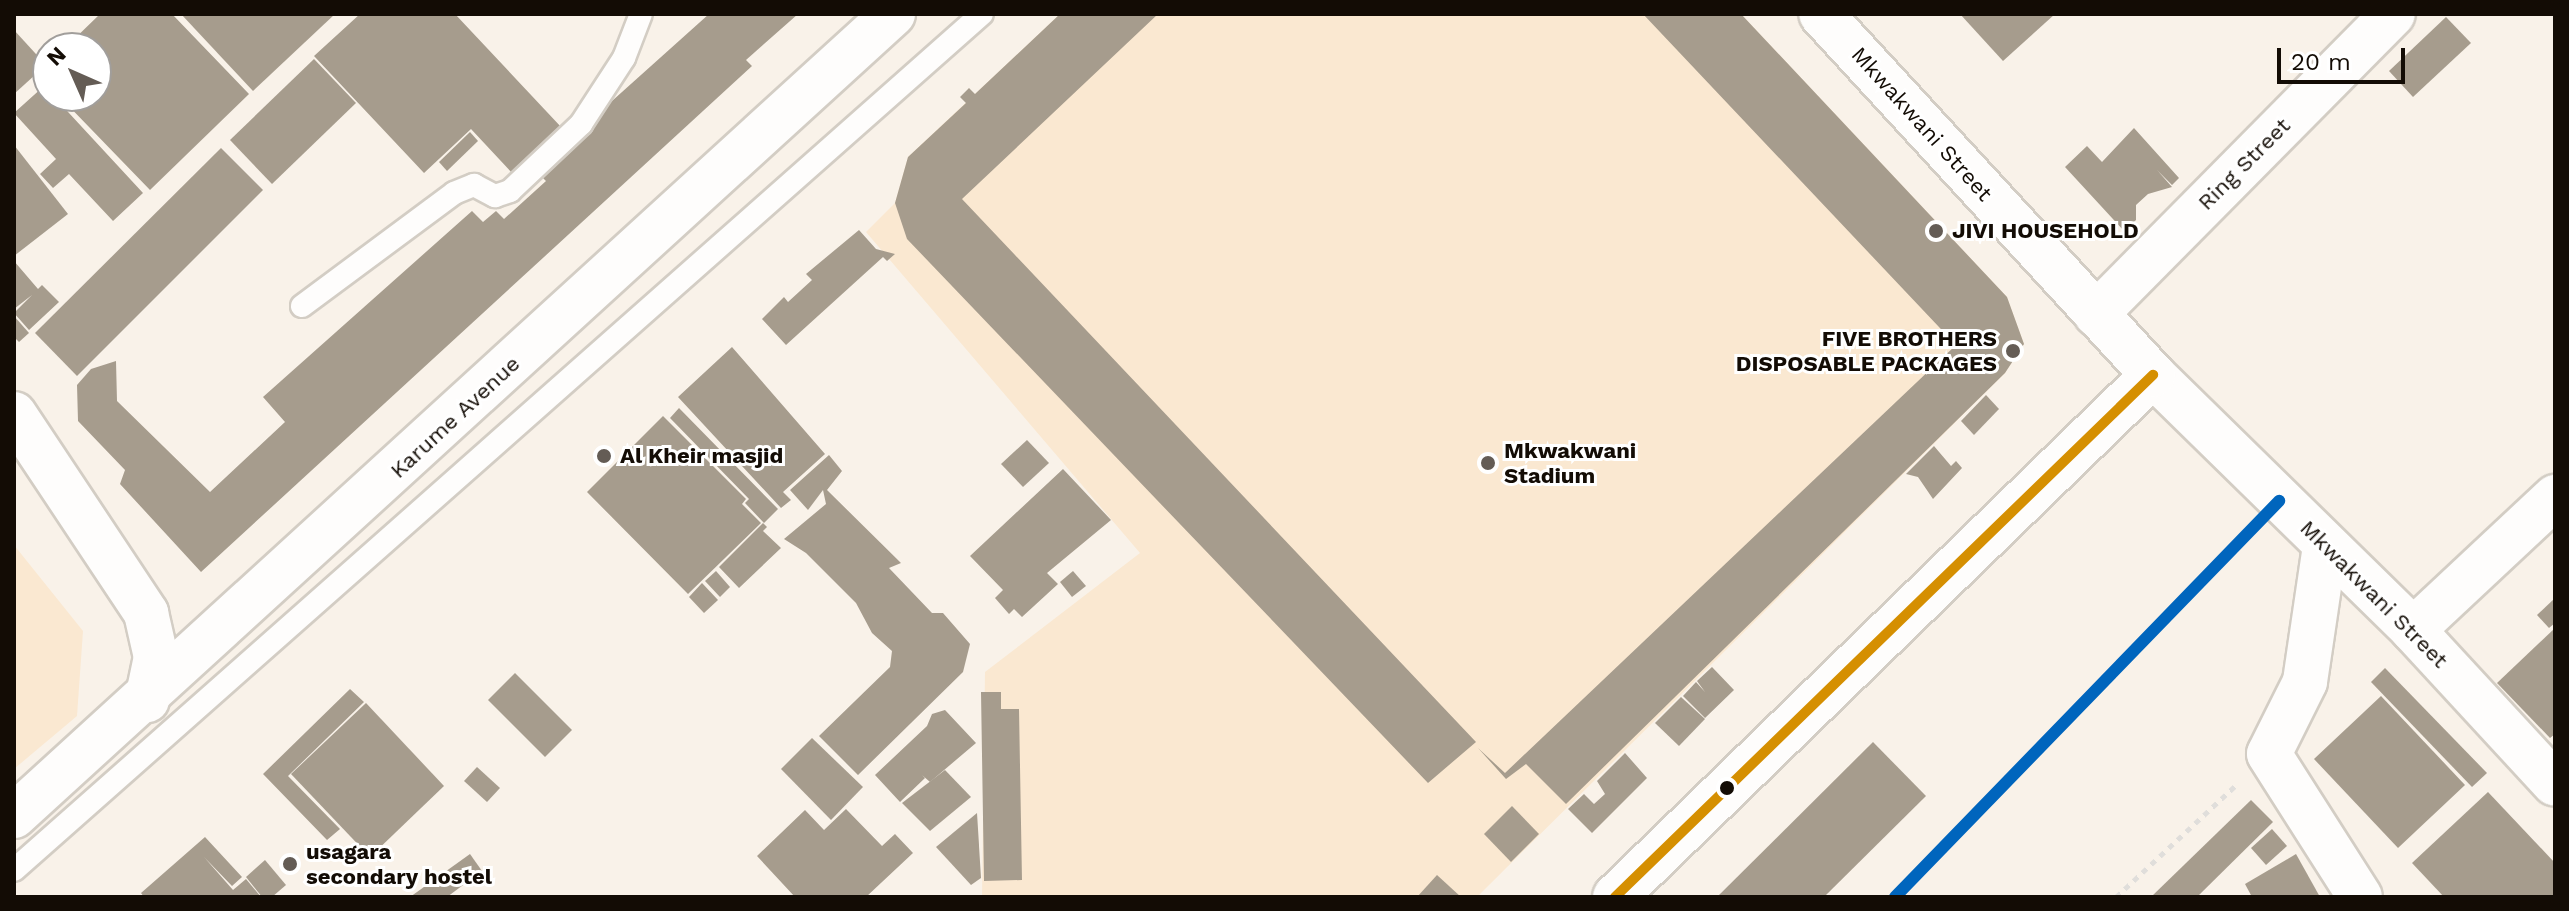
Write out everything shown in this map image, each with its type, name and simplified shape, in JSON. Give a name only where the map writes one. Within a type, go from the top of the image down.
[{"type":"main road","name":"Karume Avenue","points":[[14,816],[147,700],[893,14]]},
{"type":"main road","name":"Mkwakwani Street","points":[[1821,14],[2153,375],[2413,630],[2555,784]]},
{"type":"main road","name":"Ring Street","points":[[2096,314],[2393,14]]},
{"type":"main road","points":[[1615,897],[2153,375]]},
{"type":"main road","points":[[14,414],[146,613],[156,657],[147,700]]},
{"type":"main road","points":[[2413,630],[2555,497]]},
{"type":"main road","points":[[2325,546],[2305,682],[2269,754],[2360,897]]},
{"type":"lane","points":[[302,306],[454,193],[474,185],[495,196],[510,191],[581,124],[624,58],[641,14]]},
{"type":"lane","points":[[14,870],[982,14]]},
{"type":"path","points":[[2116,897],[2269,754]]},
{"type":"shaded area","name":"Mkwakwani Stadium","points":[[1060,14],[1741,14],[2007,297],[2024,344],[2005,373],[1477,897],[982,897],[985,672],[1140,553],[866,232],[895,203],[908,157]]},
{"type":"shaded area","points":[[14,545],[83,631],[77,716],[14,769]]},
{"type":"building","points":[[100,14],[172,14],[249,94],[150,190],[74,112],[112,112],[112,32],[81,32]]},
{"type":"building","points":[[181,14],[335,14],[253,91]]},
{"type":"building","points":[[360,14],[455,14],[562,128],[513,174],[471,129],[424,173],[314,56]]},
{"type":"building","points":[[709,14],[798,14],[746,60],[752,66],[201,572],[120,484],[125,470],[78,421],[77,385],[91,369],[116,361],[117,401],[210,492],[285,422],[263,397],[472,211],[483,222],[496,211],[504,219],[546,181],[535,170]]},
{"type":"building","points":[[1060,14],[1158,14],[962,199],[1476,742],[1428,783],[907,239],[895,203],[908,157],[966,103],[960,97],[969,88],[975,94]]},
{"type":"building","points":[[1643,14],[1741,14],[2007,297],[2024,344],[2005,373],[1566,804],[1526,764],[1506,779],[1478,748],[1505,773],[1956,345]]},
{"type":"building","points":[[1960,14],[2055,14],[2003,61]]},
{"type":"building","points":[[2446,17],[2471,43],[2413,97],[2389,71]]},
{"type":"building","points":[[14,30],[32,50],[32,78],[14,94]]},
{"type":"building","points":[[314,59],[356,103],[272,184],[230,140]]},
{"type":"building","points":[[32,97],[32,112],[68,112],[143,193],[113,221],[69,174],[53,188],[40,174],[56,159],[14,113]]},
{"type":"building","points":[[2134,128],[2179,178],[2172,185],[2157,170],[2172,187],[2148,194],[2136,205],[2136,220],[2124,231],[2065,167],[2087,146],[2102,162]]},
{"type":"building","points":[[470,132],[478,141],[447,171],[439,162]]},
{"type":"building","points":[[14,145],[68,214],[14,256]]},
{"type":"building","points":[[221,148],[263,190],[77,376],[35,333]]},
{"type":"building","points":[[859,230],[876,249],[895,254],[887,261],[883,257],[786,345],[762,319],[784,297],[788,302],[812,280],[806,274]]},
{"type":"building","points":[[14,261],[38,289],[42,285],[59,302],[29,330],[14,313],[32,295],[14,309]]},
{"type":"building","points":[[14,316],[29,333],[19,342],[14,337]]},
{"type":"building","points":[[732,347],[825,454],[783,492],[791,500],[781,508],[678,397]]},
{"type":"building","points":[[1986,395],[1999,409],[1974,435],[1961,421]]},
{"type":"building","points":[[679,408],[778,509],[764,523],[745,503],[749,499],[670,418]]},
{"type":"building","points":[[663,416],[746,499],[742,504],[761,523],[688,594],[587,492]]},
{"type":"building","points":[[1027,440],[1049,463],[1023,487],[1001,464]]},
{"type":"building","points":[[1934,446],[1951,466],[1956,461],[1962,468],[1933,499],[1918,477],[1906,474]]},
{"type":"building","points":[[829,455],[842,471],[827,490],[901,563],[889,568],[932,613],[943,613],[970,644],[963,672],[858,775],[819,736],[890,667],[892,651],[872,633],[856,603],[806,553],[784,539],[826,504],[823,490],[808,510],[790,490]]},
{"type":"building","points":[[1063,469],[1111,520],[1047,573],[1058,584],[1022,617],[1014,609],[1009,614],[995,598],[1003,590],[970,556]]},
{"type":"building","points":[[763,523],[767,527],[763,531],[781,548],[739,588],[719,567]]},
{"type":"building","points":[[716,571],[730,587],[720,597],[705,581]]},
{"type":"building","points":[[1073,571],[1086,586],[1072,597],[1060,582]]},
{"type":"building","points":[[702,583],[718,600],[704,613],[689,597]]},
{"type":"building","points":[[2555,598],[2555,623],[2549,628],[2537,615]]},
{"type":"building","points":[[2555,628],[2555,734],[2550,738],[2497,683]]},
{"type":"building","points":[[1712,667],[1734,690],[1705,718],[1683,696],[1696,682],[1705,692],[1697,681]]},
{"type":"building","points":[[2385,668],[2487,773],[2472,787],[2371,682]]},
{"type":"building","points":[[515,673],[572,730],[545,757],[488,700]]},
{"type":"building","points":[[350,689],[364,702],[288,776],[340,829],[327,840],[263,774]]},
{"type":"building","points":[[981,692],[1001,692],[1001,709],[1019,709],[1022,880],[984,881]]},
{"type":"building","points":[[2381,696],[2465,785],[2398,848],[2314,759]]},
{"type":"building","points":[[1681,697],[1705,719],[1679,746],[1655,723]]},
{"type":"building","points":[[366,703],[444,786],[370,857],[291,774]]},
{"type":"building","points":[[945,710],[976,743],[930,782],[922,775],[925,778],[900,802],[875,775],[927,726],[932,714]]},
{"type":"building","points":[[812,738],[863,787],[831,820],[781,769]]},
{"type":"building","points":[[1873,742],[1926,796],[1824,897],[1717,897]]},
{"type":"building","points":[[1625,753],[1647,778],[1592,833],[1568,809],[1584,794],[1594,804],[1605,794],[1597,781]]},
{"type":"building","points":[[477,767],[500,788],[487,802],[464,781]]},
{"type":"building","points":[[945,770],[971,797],[930,831],[902,803]]},
{"type":"building","points":[[2488,792],[2555,863],[2555,897],[2444,897],[2412,863]]},
{"type":"building","points":[[2251,800],[2273,822],[2197,897],[2151,897]]},
{"type":"building","points":[[1512,806],[1539,834],[1511,862],[1484,834]]},
{"type":"building","points":[[846,809],[882,846],[895,834],[913,853],[866,897],[795,897],[757,856],[805,810],[824,830]]},
{"type":"building","points":[[977,813],[981,878],[971,885],[936,847]]},
{"type":"building","points":[[2272,829],[2287,846],[2266,865],[2251,848]]},
{"type":"building","points":[[205,837],[242,877],[232,886],[204,857],[233,890],[246,879],[261,897],[144,897],[141,893]]},
{"type":"building","points":[[470,854],[482,871],[447,897],[410,897]]},
{"type":"building","points":[[2296,854],[2320,897],[2252,897],[2245,884]]},
{"type":"building","points":[[265,860],[286,885],[272,897],[262,897],[246,877]]},
{"type":"building","points":[[1437,875],[1461,897],[1417,897]]},
{"type":"transit line","points":[[1615,897],[2153,375]]},
{"type":"transit line","points":[[1895,897],[2279,501]]},
{"type":"place","name":"JIVI HOUSEHOLD","points":[[1936,231]]},
{"type":"place","name":"FIVE BROTHERS DISPOSABLE PACKAGES","points":[[2013,351]]},
{"type":"place","name":"Al Kheir masjid","points":[[604,456]]},
{"type":"place","name":"Mkwakwani Stadium","points":[[1488,463]]},
{"type":"place","name":"usagara secondary hostel","points":[[290,864]]}]
